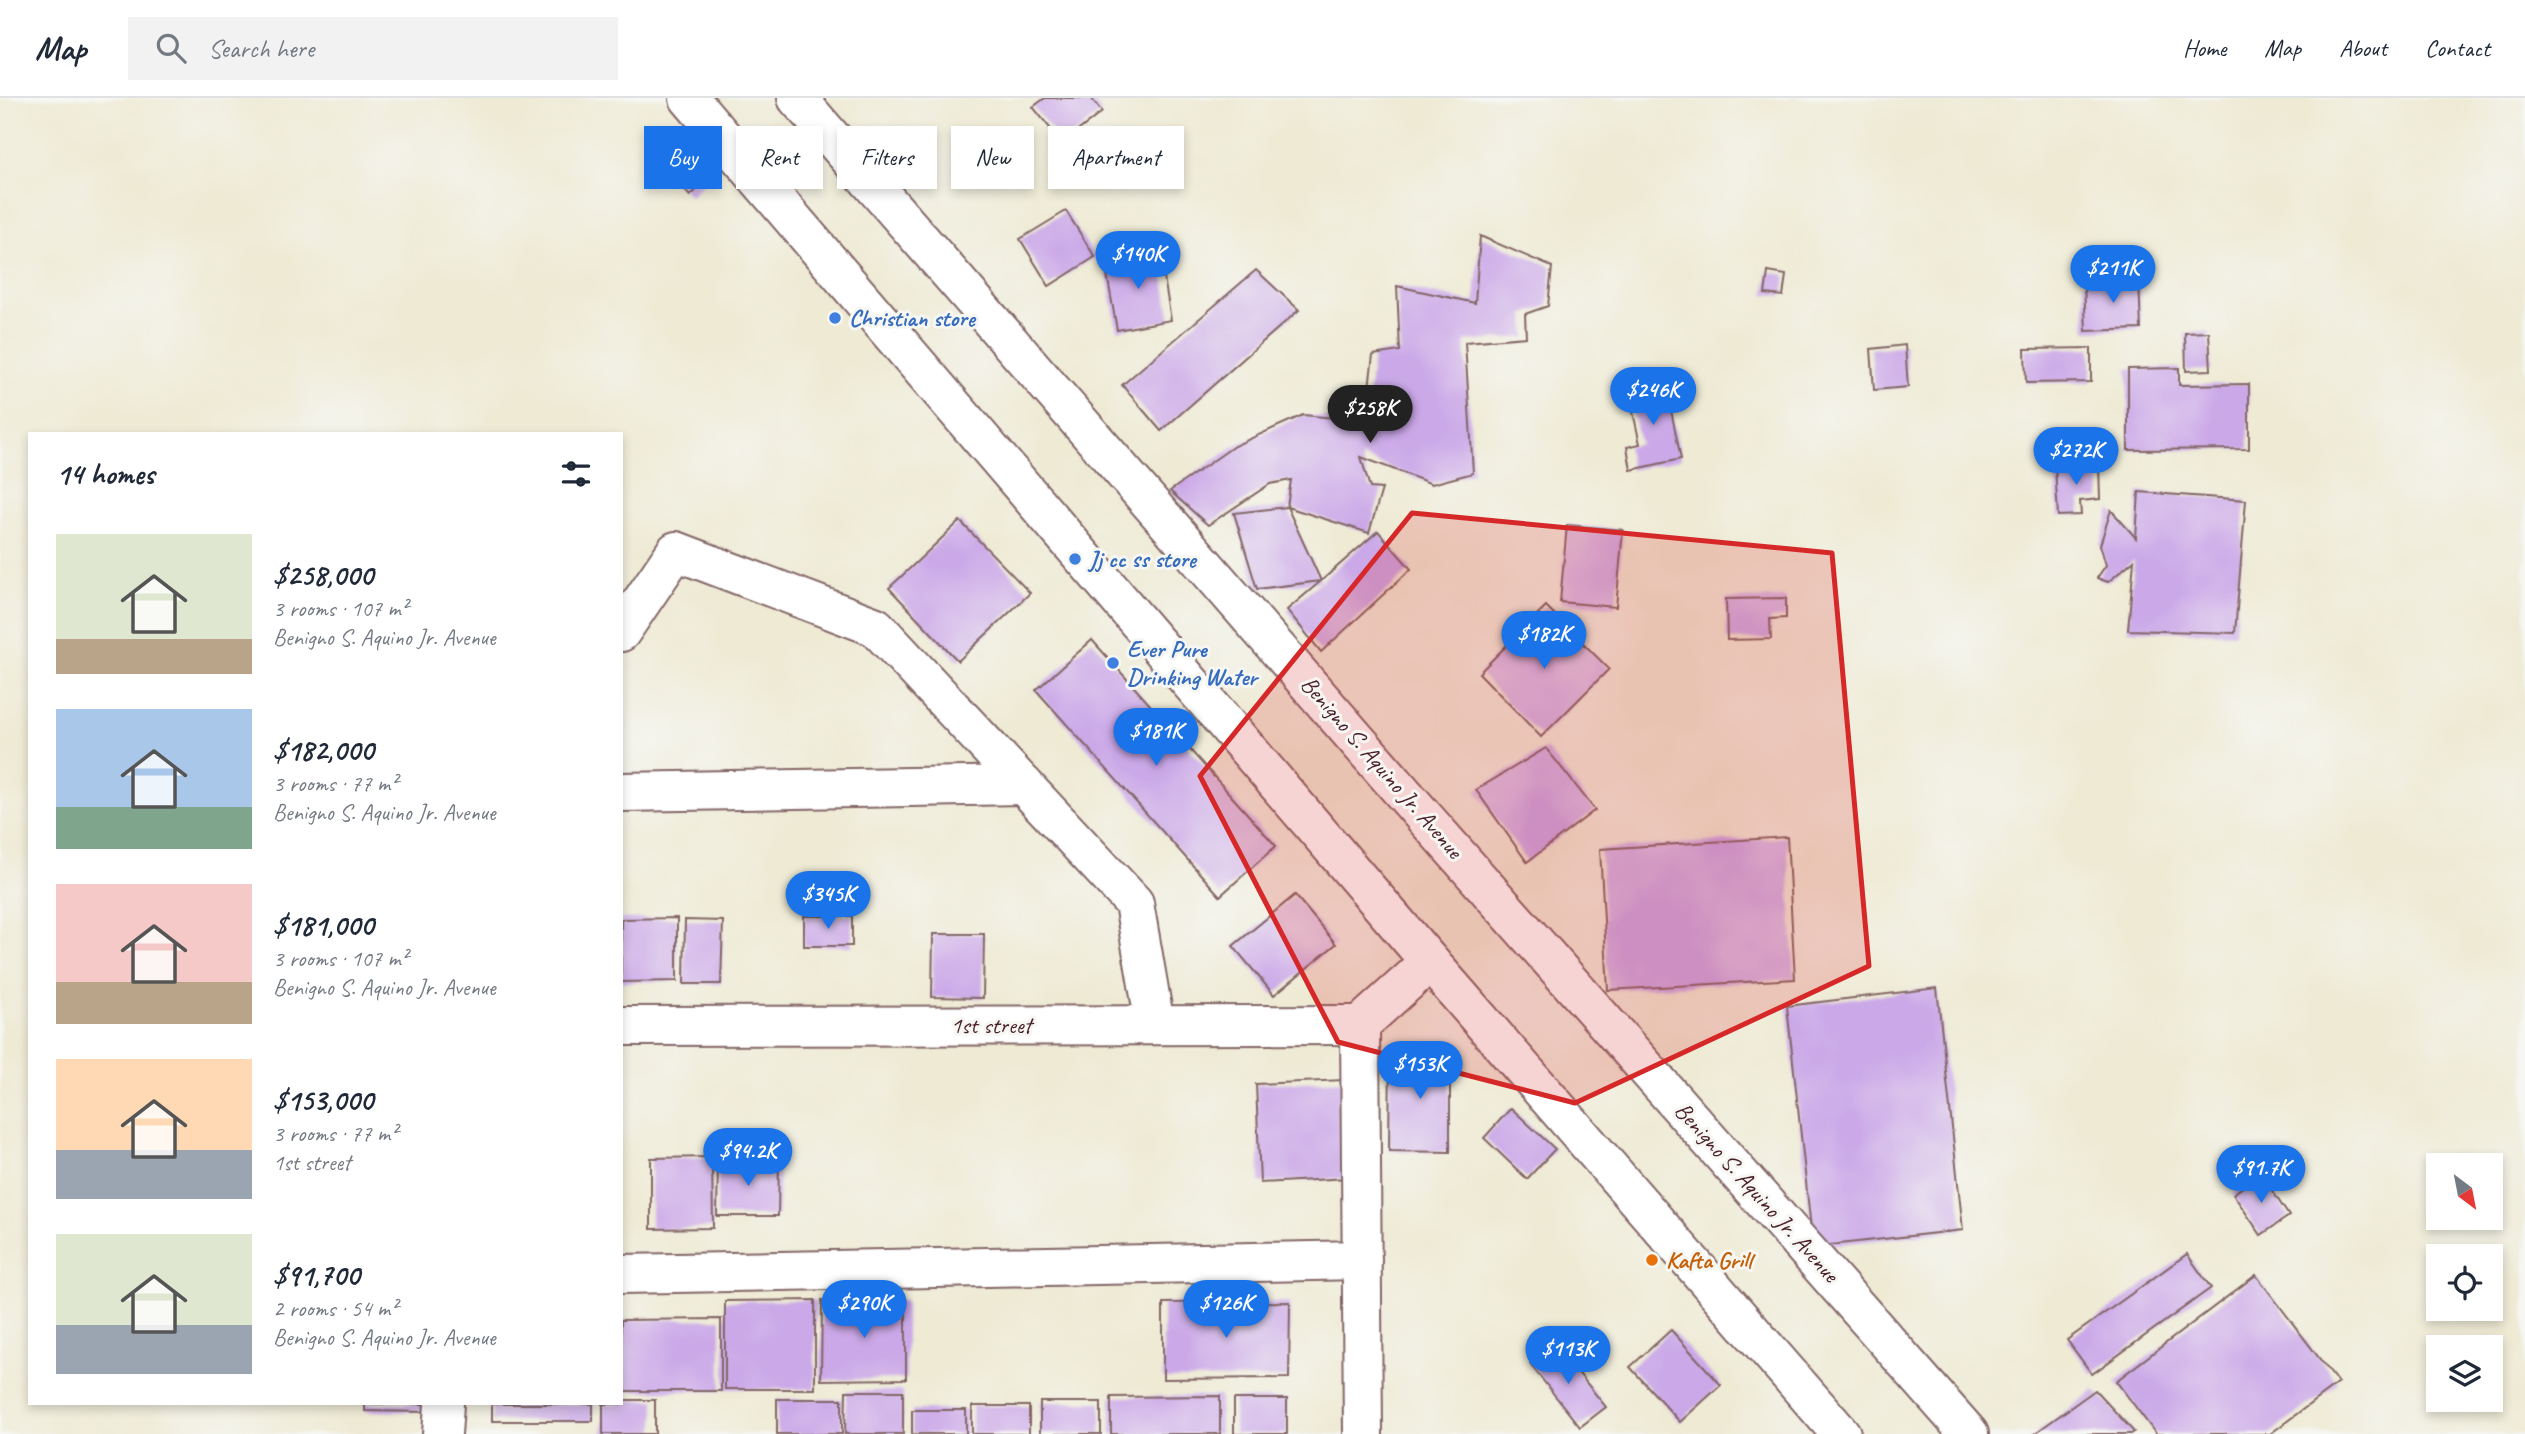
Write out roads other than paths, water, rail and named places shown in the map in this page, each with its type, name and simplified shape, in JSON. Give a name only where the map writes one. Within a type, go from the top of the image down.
[{"type":"main road","points":[[689,98],[1430,962],[1842,1434]]},
{"type":"main road","name":"Benigno S. Aquino Jr. Avenue","points":[[797,98],[1969,1434]]},
{"type":"main road","points":[[623,629],[676,551],[876,627],[1134,903],[1155,1025]]},
{"type":"main road","points":[[623,792],[1024,785]]},
{"type":"main road","points":[[1363,1434],[1360,1025],[1430,962]]},
{"type":"main road","name":"1st street","points":[[623,1026],[1360,1025]]},
{"type":"main road","points":[[623,1274],[1362,1260]]},
{"type":"main road","points":[[442,1434],[444,1405]]},
{"type":"place","name":"Christian store","points":[[835,318]]},
{"type":"place","name":"Jj cc ss store","points":[[1075,559]]},
{"type":"place","name":"Ever Pure Drinking Water","points":[[1113,663]]},
{"type":"place","name":"Kafta Grill","points":[[1652,1260]]}]
